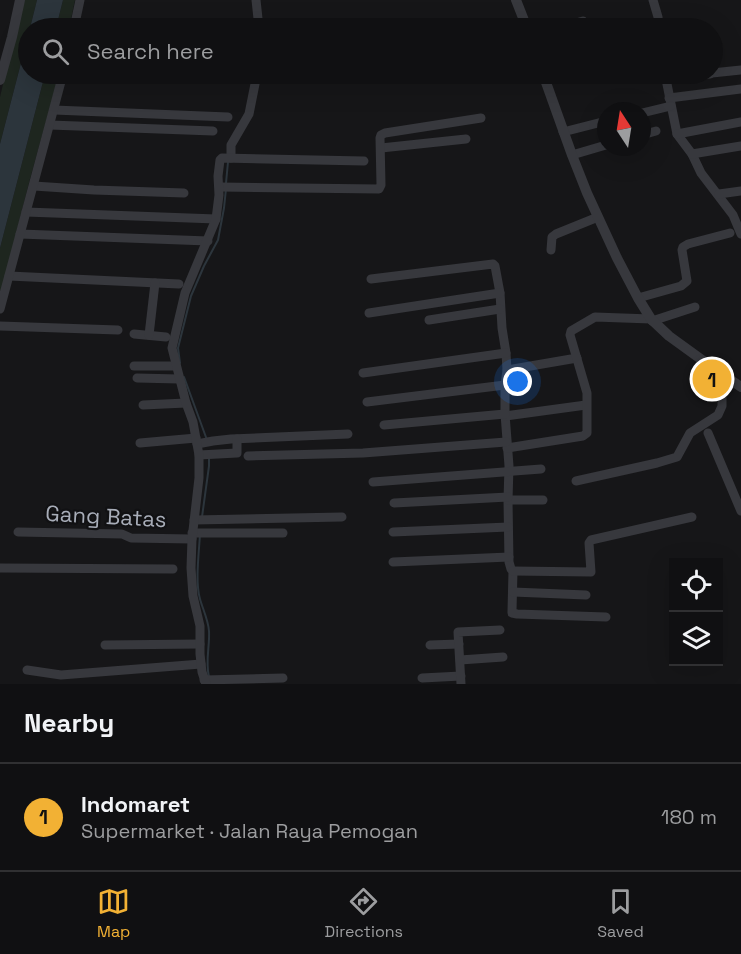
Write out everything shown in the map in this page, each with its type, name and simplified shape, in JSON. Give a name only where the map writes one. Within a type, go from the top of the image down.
[{"type":"street","points":[[0,80],[20,0]]},
{"type":"street","points":[[76,18],[80,0]]},
{"type":"street","points":[[256,0],[258,18]]},
{"type":"street","points":[[516,0],[523,18]]},
{"type":"street","points":[[653,0],[658,18]]},
{"type":"street","points":[[723,72],[741,70]]},
{"type":"street","points":[[0,309],[60,84]]},
{"type":"street","points":[[228,158],[231,145],[249,114],[255,84]]},
{"type":"street","points":[[546,84],[563,132],[598,217],[651,320],[709,366],[741,387]]},
{"type":"street","points":[[666,84],[668,105],[677,134],[692,154],[701,173],[733,215],[741,234]]},
{"type":"street","points":[[651,110],[741,89]]},
{"type":"street","points":[[54,110],[228,117]]},
{"type":"street","points":[[223,187],[379,189],[381,185],[381,135],[481,118]]},
{"type":"street","points":[[677,134],[741,122]]},
{"type":"street","points":[[563,132],[597,123]]},
{"type":"street","points":[[50,125],[213,131]]},
{"type":"street","points":[[651,132],[656,131]]},
{"type":"street","points":[[381,148],[466,139]]},
{"type":"street","points":[[692,154],[741,146]]},
{"type":"street","points":[[572,155],[597,148]]},
{"type":"street","points":[[283,678],[207,681],[201,664],[200,626],[192,586],[199,478],[204,455],[179,379],[172,341],[185,293],[216,219],[223,187],[220,160],[228,158],[364,161]]},
{"type":"street","points":[[34,186],[184,193]]},
{"type":"street","points":[[718,194],[741,191]]},
{"type":"street","points":[[26,212],[216,219]]},
{"type":"street","points":[[551,250],[552,237],[556,234],[598,217]]},
{"type":"street","points":[[638,298],[681,286],[687,281],[681,250],[683,247],[730,233]]},
{"type":"street","points":[[20,234],[208,241]]},
{"type":"street","points":[[371,279],[493,264],[495,266],[500,293],[507,370],[505,415],[509,471],[509,565],[513,571],[512,611],[514,613],[606,617]]},
{"type":"street","points":[[9,276],[179,284]]},
{"type":"street","points":[[149,335],[155,282]]},
{"type":"street","points":[[369,313],[500,293]]},
{"type":"street","points":[[248,456],[363,453],[507,445],[584,436],[587,430],[587,393],[570,333],[595,317],[651,320],[695,307]]},
{"type":"street","points":[[429,320],[500,309]]},
{"type":"street","points":[[0,326],[118,330]]},
{"type":"street","points":[[134,334],[166,337]]},
{"type":"street","points":[[363,374],[506,353]]},
{"type":"street","points":[[507,370],[578,358]]},
{"type":"street","points":[[134,366],[176,366]]},
{"type":"street","points":[[576,481],[677,457],[690,433],[718,416],[722,406],[722,383],[725,375]]},
{"type":"street","points":[[137,378],[179,379]]},
{"type":"street","points":[[367,402],[505,385]]},
{"type":"street","points":[[143,405],[186,403]]},
{"type":"street","points":[[384,424],[505,415],[586,405]]},
{"type":"street","points":[[708,433],[741,510]]},
{"type":"street","points":[[140,443],[348,434]]},
{"type":"street","points":[[204,455],[237,453],[237,439]]},
{"type":"street","points":[[373,482],[541,469]]},
{"type":"street","points":[[394,503],[543,500]]},
{"type":"street","points":[[198,521],[342,517]]},
{"type":"street","points":[[513,571],[591,572],[589,543],[591,540],[692,517]]},
{"type":"street","points":[[393,532],[508,527]]},
{"type":"street","name":"Gang Batas","points":[[18,532],[122,534],[131,538],[283,533]]},
{"type":"street","points":[[393,562],[509,557]]},
{"type":"street","points":[[0,568],[172,569]]},
{"type":"street","points":[[513,591],[586,596]]},
{"type":"street","points":[[422,678],[461,680],[458,632],[500,630]]},
{"type":"street","points":[[105,645],[200,644]]},
{"type":"street","points":[[430,645],[459,644]]},
{"type":"street","points":[[460,660],[503,657]]},
{"type":"street","points":[[27,670],[61,675],[201,664]]},
{"type":"shaded area","points":[[23,0],[37,0],[32,18],[19,18]]},
{"type":"shaded area","points":[[37,0],[63,0],[58,18],[32,18]]},
{"type":"shaded area","points":[[63,0],[75,0],[71,18],[58,18]]},
{"type":"shaded area","points":[[18,21],[18,75],[0,144],[0,97]]},
{"type":"shaded area","points":[[18,75],[18,84],[42,84],[0,248],[0,144]]},
{"type":"shaded area","points":[[42,84],[56,84],[0,296],[0,248]]},
{"type":"waterway","points":[[226,183],[228,162]]},
{"type":"waterway","points":[[180,363],[178,348],[191,296],[218,240],[226,189]]},
{"type":"waterway","points":[[184,377],[207,440]]},
{"type":"waterway","points":[[202,517],[209,457]]},
{"type":"waterway","points":[[200,534],[198,584],[209,631],[207,665],[209,677]]},
{"type":"place","name":"Indomaret","points":[[712,379]]}]
